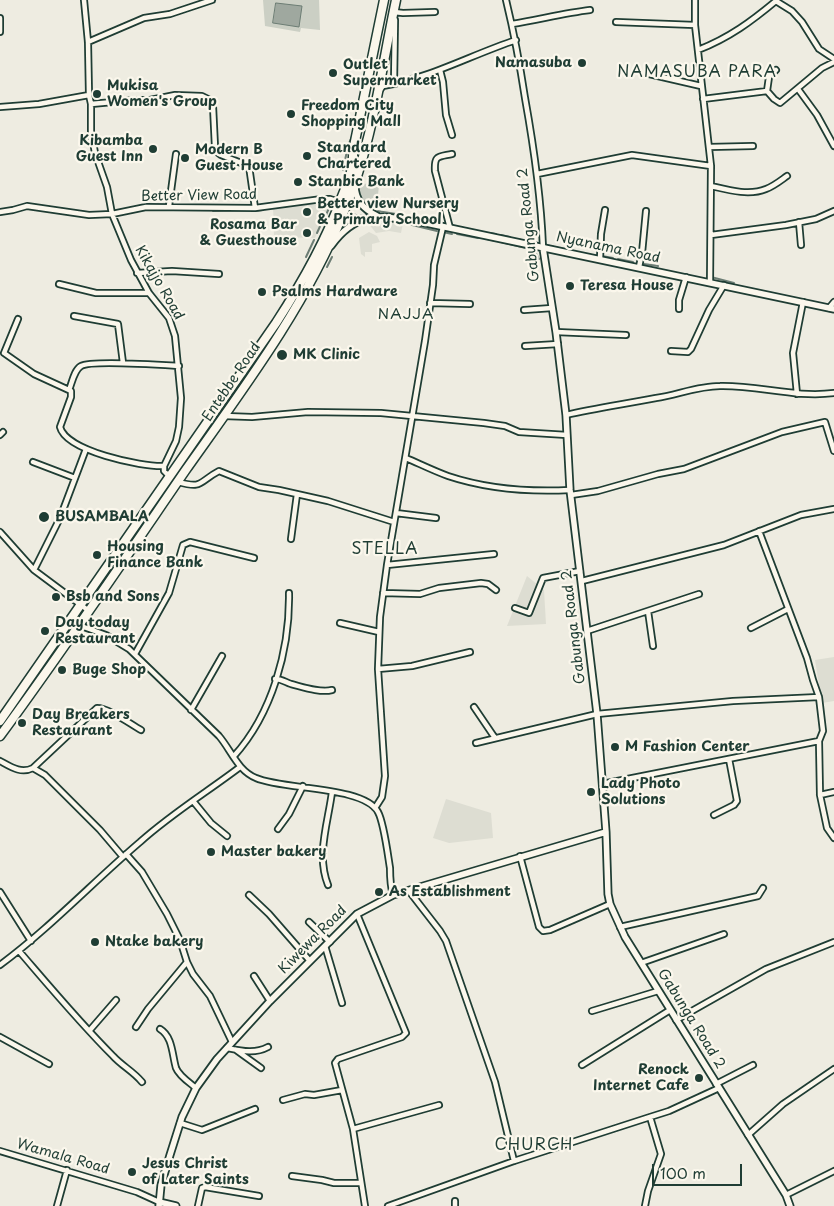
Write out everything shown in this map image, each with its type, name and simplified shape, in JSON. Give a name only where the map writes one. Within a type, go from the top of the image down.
[{"type":"main road","name":"Entebbe Road","points":[[0,720],[170,477],[297,290],[330,226],[354,165],[353,151],[384,0]]},
{"type":"main road","name":"Entebbe Road","points":[[0,736],[78,628],[224,416],[296,308],[326,254],[344,213],[364,154],[396,1]]},
{"type":"street","name":"Kikajjo Road","points":[[84,0],[88,42],[92,142],[107,187],[112,214],[137,273],[149,293],[171,322],[176,336],[181,398],[179,427],[176,441],[164,466]]},
{"type":"street","points":[[88,42],[144,18],[170,14],[212,0]]},
{"type":"street","name":"Gabunga Road 2","points":[[506,0],[516,40],[537,174],[543,248],[558,344],[566,416],[571,492],[597,714],[610,904],[620,927],[641,963],[786,1195],[790,1206]]},
{"type":"street","points":[[695,0],[695,25],[711,166],[710,282]]},
{"type":"street","points":[[394,84],[394,12],[396,1]]},
{"type":"street","points":[[698,50],[729,36],[777,1],[797,16],[819,49],[834,60],[780,103],[767,91],[769,77],[776,70]]},
{"type":"street","points":[[512,24],[555,17],[570,12],[590,10]]},
{"type":"street","points":[[394,12],[435,12]]},
{"type":"street","points":[[0,18],[0,32]]},
{"type":"street","points":[[616,22],[695,25]]},
{"type":"street","points":[[378,92],[383,86],[440,70],[463,62],[482,51],[516,40]]},
{"type":"street","points":[[440,70],[446,115],[452,135]]},
{"type":"street","points":[[649,74],[701,86]]},
{"type":"street","points":[[798,89],[817,115],[834,146]]},
{"type":"street","points":[[703,99],[767,91]]},
{"type":"street","points":[[0,107],[39,104],[89,95]]},
{"type":"street","points":[[91,104],[150,100],[175,95],[198,95],[206,98],[213,106],[216,150],[221,155],[249,166],[255,208]]},
{"type":"street","points":[[709,147],[753,146]]},
{"type":"street","points":[[169,206],[176,154]]},
{"type":"street","points":[[450,228],[434,171],[434,162],[437,158],[452,154]]},
{"type":"street","points":[[537,174],[635,155],[711,166]]},
{"type":"street","points":[[710,186],[749,192],[759,191],[774,185],[787,176]]},
{"type":"street","points":[[356,178],[355,189],[359,203],[363,208],[376,216]]},
{"type":"street","name":"Better View Road","points":[[0,212],[27,206],[89,215],[112,214],[146,207],[255,208],[322,199],[340,202]]},
{"type":"street","points":[[600,259],[601,234],[605,210]]},
{"type":"street","points":[[639,267],[646,211]]},
{"type":"street","points":[[711,235],[816,219],[834,211]]},
{"type":"street","name":"Nyanama Road","points":[[326,254],[339,234],[360,221],[376,216],[443,226],[832,309]]},
{"type":"street","points":[[800,222],[801,245]]},
{"type":"street","points":[[375,808],[382,797],[385,776],[378,669],[383,593],[413,415],[433,285],[434,265],[443,226]]},
{"type":"street","points":[[137,273],[172,271],[219,274]]},
{"type":"street","points":[[679,309],[679,300],[686,277]]},
{"type":"street","points":[[59,284],[96,293],[149,293]]},
{"type":"street","points":[[670,350],[688,352],[690,350],[709,310],[724,285]]},
{"type":"street","points":[[797,394],[793,353],[803,302]]},
{"type":"street","points":[[832,309],[834,302]]},
{"type":"street","points":[[430,303],[470,304]]},
{"type":"street","points":[[524,310],[552,308]]},
{"type":"street","points":[[74,316],[118,324],[123,363]]},
{"type":"street","points":[[18,319],[5,348],[5,355],[34,374],[72,393],[60,427],[64,436],[86,449],[101,455],[142,465],[164,466],[164,471],[170,477]]},
{"type":"street","points":[[556,332],[626,335]]},
{"type":"street","points":[[525,346],[558,344]]},
{"type":"street","points":[[69,390],[76,370],[82,365],[123,363],[179,366]]},
{"type":"street","points":[[566,416],[602,407],[716,386],[752,387],[797,394],[820,395],[834,393]]},
{"type":"street","points":[[224,416],[252,417],[308,412],[381,413],[484,423],[505,426],[519,432],[567,434]]},
{"type":"street","points":[[406,458],[450,476],[482,484],[523,490],[571,492],[598,491],[658,474],[684,469],[782,432],[826,422],[834,451]]},
{"type":"street","points":[[34,570],[60,518],[86,449]]},
{"type":"street","points":[[33,462],[75,478]]},
{"type":"street","points":[[178,482],[192,486],[198,485],[219,471],[259,487],[328,501],[394,522]]},
{"type":"street","points":[[291,539],[297,494]]},
{"type":"street","points":[[582,581],[724,544],[801,516],[834,509]]},
{"type":"street","points":[[396,513],[436,518]]},
{"type":"street","points":[[759,531],[808,658],[819,697],[824,731],[819,741],[820,795],[827,828],[834,838]]},
{"type":"street","points":[[0,532],[34,570],[89,611]]},
{"type":"street","points":[[134,654],[169,593],[183,545],[190,542],[254,558]]},
{"type":"street","points":[[387,565],[494,554]]},
{"type":"street","points":[[515,608],[529,613],[543,578],[580,570]]},
{"type":"street","points":[[383,593],[418,594],[439,588],[481,583],[488,584],[496,590]]},
{"type":"street","points":[[234,756],[249,739],[256,727],[275,679],[284,649],[290,612],[289,593]]},
{"type":"street","points":[[587,631],[699,594]]},
{"type":"street","points":[[751,628],[788,609]]},
{"type":"street","points":[[648,611],[653,646]]},
{"type":"street","points":[[68,622],[78,628],[81,626],[106,635],[122,644],[134,654],[219,736],[240,767],[250,776],[263,781],[303,786],[358,798],[375,808],[380,817],[393,895]]},
{"type":"street","points":[[340,623],[379,632]]},
{"type":"street","points":[[378,669],[412,666],[470,652]]},
{"type":"street","points":[[191,710],[222,656]]},
{"type":"street","points":[[275,679],[316,690],[327,692],[332,690]]},
{"type":"street","points":[[476,743],[597,714],[733,702],[819,697]]},
{"type":"street","points":[[474,706],[494,738]]},
{"type":"street","points":[[0,761],[21,771],[28,771],[97,708],[110,712],[141,730]]},
{"type":"street","points":[[602,784],[819,741]]},
{"type":"street","points":[[714,815],[737,802],[729,759]]},
{"type":"street","points":[[0,965],[30,942],[124,855],[154,830],[240,767]]},
{"type":"street","points":[[33,768],[45,774],[142,872],[167,914],[195,978],[210,996],[232,1042]]},
{"type":"street","points":[[278,829],[289,814],[303,786]]},
{"type":"street","points":[[328,885],[324,875],[322,851],[332,792]]},
{"type":"street","points":[[820,795],[834,792]]},
{"type":"street","points":[[193,801],[212,823],[227,836]]},
{"type":"street","name":"Kiwewa Road","points":[[159,1204],[161,1185],[180,1124],[196,1088],[232,1042],[357,914],[393,895],[606,832]]},
{"type":"street","points":[[520,856],[539,927],[543,931],[550,930],[610,904]]},
{"type":"street","points":[[620,927],[758,896],[763,888]]},
{"type":"street","points":[[409,891],[446,940],[495,1082],[514,1161]]},
{"type":"street","points":[[0,892],[30,942]]},
{"type":"street","points":[[248,895],[269,914],[310,961]]},
{"type":"street","points":[[357,914],[406,1033],[402,1037],[335,1061],[334,1065],[354,1129],[364,1206]]},
{"type":"street","points":[[309,922],[328,944],[342,1003]]},
{"type":"street","points":[[641,963],[724,934]]},
{"type":"street","points":[[676,1020],[766,969],[834,942]]},
{"type":"street","points":[[19,951],[44,982],[113,1057],[142,1082]]},
{"type":"street","points":[[136,1027],[187,962]]},
{"type":"street","points":[[254,976],[270,1001]]},
{"type":"street","points":[[592,1011],[658,991]]},
{"type":"street","points":[[90,1030],[116,1000]]},
{"type":"street","points":[[582,1065],[670,1010]]},
{"type":"street","points":[[160,1029],[164,1031],[169,1040],[178,1071],[196,1088]]},
{"type":"street","points":[[0,1037],[49,1064]]},
{"type":"street","points":[[227,1048],[258,1052],[268,1047]]},
{"type":"street","points":[[234,1050],[262,1068]]},
{"type":"street","points":[[388,1206],[514,1161],[669,1111],[718,1086],[753,1065]]},
{"type":"street","points":[[748,1135],[783,1104],[834,1069]]},
{"type":"street","points":[[283,1100],[305,1094],[314,1095],[342,1090]]},
{"type":"street","points":[[354,1129],[439,1105]]},
{"type":"street","points":[[180,1124],[202,1130],[255,1108]]},
{"type":"street","points":[[645,1206],[661,1154],[650,1117]]},
{"type":"street","name":"Wamala Road","points":[[0,1151],[137,1192],[159,1204],[176,1206]]},
{"type":"street","points":[[57,1206],[67,1170]]},
{"type":"street","points":[[786,1195],[834,1171]]},
{"type":"street","points":[[292,1176],[332,1183],[361,1183]]},
{"type":"street","points":[[198,1206],[201,1190],[205,1187],[259,1196]]},
{"type":"shaded area","points":[[263,0],[319,0],[320,30],[301,28],[300,32],[265,26]]},
{"type":"shaded area","points":[[276,3],[302,6],[299,27],[273,23]]},
{"type":"shaded area","points":[[358,183],[379,185],[376,214],[362,201]]},
{"type":"shaded area","points":[[322,202],[329,206],[315,238],[274,237],[273,205]]},
{"type":"shaded area","points":[[380,221],[403,223],[401,233],[389,231],[376,233],[368,223]]},
{"type":"shaded area","points":[[369,232],[377,236],[380,242],[372,244],[372,252],[365,252],[365,257],[361,254],[359,238]]},
{"type":"shaded area","points":[[527,576],[544,590],[546,624],[507,626]]},
{"type":"shaded area","points":[[834,657],[834,701],[822,703],[815,660]]},
{"type":"shaded area","points":[[446,799],[491,813],[493,838],[449,843],[433,838]]},
{"type":"waterway","points":[[343,170],[348,146],[353,134]]},
{"type":"waterway","points":[[322,202],[329,205]]},
{"type":"waterway","points":[[325,217],[330,206]]},
{"type":"waterway","points":[[213,211],[246,210]]},
{"type":"waterway","points":[[255,211],[263,210]]},
{"type":"waterway","points":[[377,211],[396,214],[396,216]]},
{"type":"waterway","points":[[346,212],[359,216],[363,215]]},
{"type":"waterway","points":[[366,222],[381,220],[403,223]]},
{"type":"waterway","points":[[317,233],[322,222]]},
{"type":"waterway","points":[[408,224],[437,231]]},
{"type":"waterway","points":[[443,232],[452,234]]},
{"type":"waterway","points":[[490,233],[496,234]]},
{"type":"waterway","points":[[457,234],[478,238]]},
{"type":"waterway","points":[[501,235],[510,237]]},
{"type":"waterway","points":[[487,239],[496,241]]},
{"type":"waterway","points":[[516,239],[527,241]]},
{"type":"waterway","points":[[306,257],[314,240]]},
{"type":"waterway","points":[[501,242],[534,250],[539,259]]},
{"type":"waterway","points":[[532,242],[538,243]]},
{"type":"waterway","points":[[546,245],[576,252]]},
{"type":"waterway","points":[[581,253],[597,256]]},
{"type":"waterway","points":[[602,256],[613,258]]},
{"type":"waterway","points":[[327,267],[332,257]]},
{"type":"waterway","points":[[618,259],[633,262]]},
{"type":"waterway","points":[[644,264],[658,266]]},
{"type":"waterway","points":[[711,277],[734,283]]},
{"type":"place","name":"Namasuba","points":[[582,63]]},
{"type":"place","name":"Outlet Supermarket","points":[[333,73]]},
{"type":"place","name":"Mukisa Women's Group","points":[[97,94]]},
{"type":"place","name":"Freedom City Shopping Mall","points":[[291,114]]},
{"type":"place","name":"Kibamba Guest Inn","points":[[153,149]]},
{"type":"place","name":"Standard Chartered","points":[[307,156]]},
{"type":"place","name":"Modern B Guest House","points":[[185,158]]},
{"type":"place","name":"Stanbic Bank","points":[[298,182]]},
{"type":"place","name":"Better view Nursery & Primary School","points":[[307,212]]},
{"type":"place","name":"Rosama Bar & Guesthouse","points":[[307,233]]},
{"type":"place","name":"Teresa House","points":[[570,286]]},
{"type":"place","name":"Psalms Hardware","points":[[262,292]]},
{"type":"place","name":"MK Clinic","points":[[282,355]]},
{"type":"place","name":"BUSAMBALA","points":[[44,517]]},
{"type":"place","name":"Housing Finance Bank","points":[[97,555]]},
{"type":"place","name":"Bsb and Sons","points":[[56,597]]},
{"type":"place","name":"Day today Restaurant","points":[[45,631]]},
{"type":"place","name":"Buge Shop","points":[[62,670]]},
{"type":"place","name":"Day Breakers Restaurant","points":[[22,723]]},
{"type":"place","name":"M Fashion Center","points":[[615,747]]},
{"type":"place","name":"Lady Photo Solutions","points":[[591,792]]},
{"type":"place","name":"Master bakery","points":[[211,852]]},
{"type":"place","name":"As Establishment","points":[[379,892]]},
{"type":"place","name":"Ntake bakery","points":[[95,942]]},
{"type":"place","name":"Renock Internet Cafe","points":[[699,1078]]},
{"type":"place","name":"Jesus Christ of Later Saints","points":[[132,1172]]},
{"type":"district","name":"NAMASUBA PARA","points":[[697,73]]},
{"type":"district","name":"NAJJA","points":[[406,315]]},
{"type":"district","name":"STELLA","points":[[385,550]]},
{"type":"district","name":"CHURCH","points":[[534,1146]]}]
